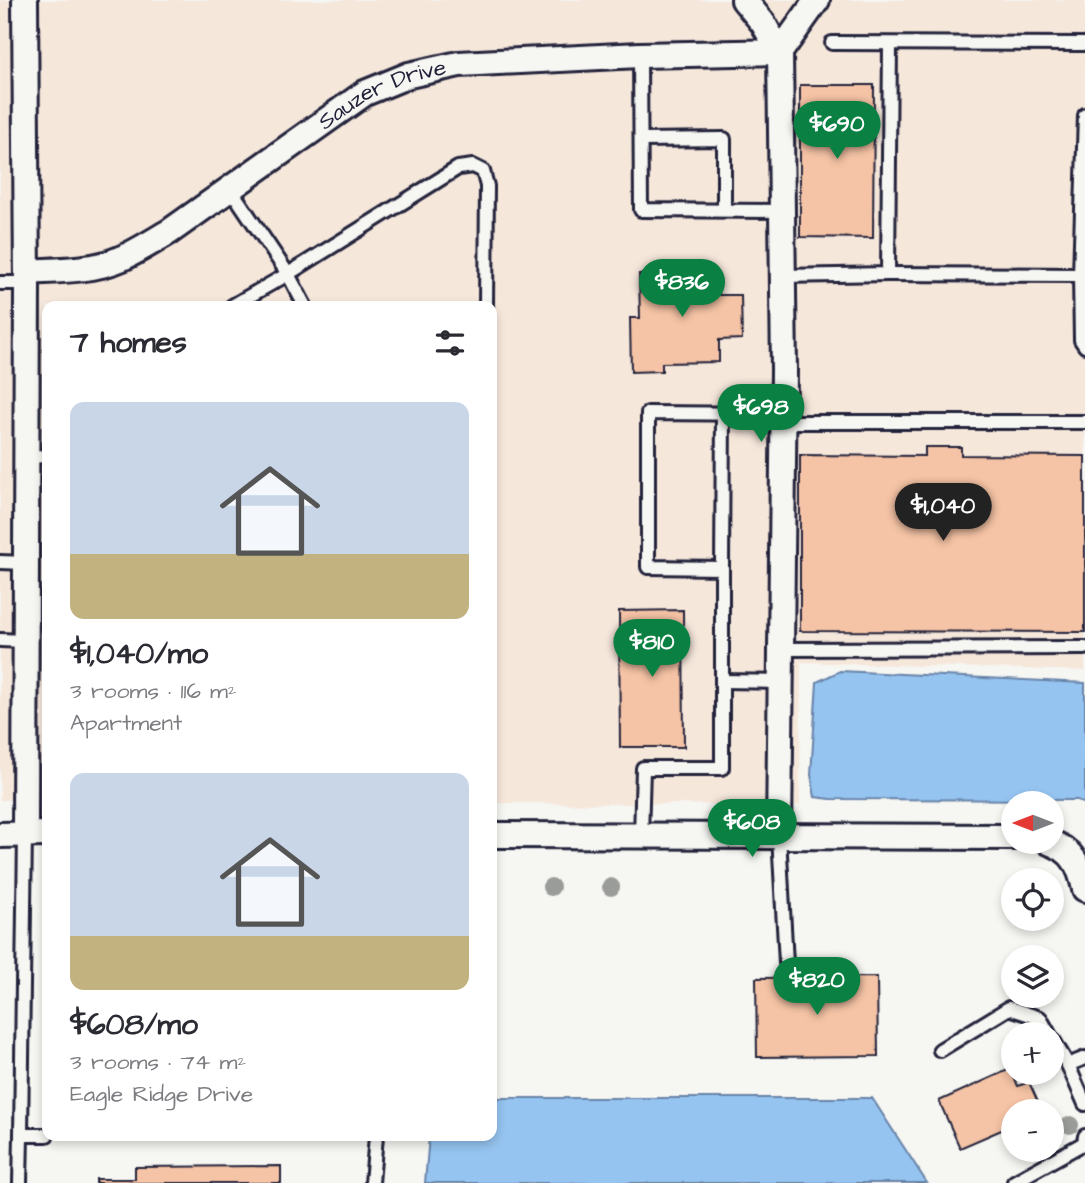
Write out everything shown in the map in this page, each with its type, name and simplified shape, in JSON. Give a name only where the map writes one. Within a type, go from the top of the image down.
[{"type":"street","points":[[0,835],[36,834],[25,641],[26,563],[37,456],[27,278],[25,0]]},
{"type":"street","points":[[744,0],[763,23],[780,52],[784,418],[779,836]]},
{"type":"street","points":[[780,52],[817,0]]},
{"type":"street","name":"Sauzer Drive","points":[[27,278],[118,260],[169,232],[365,93],[409,75],[458,64],[640,55],[780,52]]},
{"type":"street","points":[[497,835],[1001,837]]},
{"type":"street","points":[[1064,849],[1074,858],[1081,870],[1085,889]]},
{"type":"lane","points":[[832,43],[1085,44]]},
{"type":"lane","points":[[888,274],[890,44]]},
{"type":"lane","points":[[640,55],[642,210],[782,211]]},
{"type":"lane","points":[[1085,115],[1080,275],[1081,340],[1085,346]]},
{"type":"lane","points":[[641,141],[724,139],[724,210]]},
{"type":"lane","points":[[241,301],[458,168],[473,166],[483,171],[487,186],[486,301]]},
{"type":"lane","points":[[230,188],[288,274],[302,301]]},
{"type":"lane","points":[[783,276],[1080,275]]},
{"type":"lane","points":[[0,283],[27,278]]},
{"type":"lane","points":[[722,568],[649,567],[649,413],[723,413],[784,418],[1085,422]]},
{"type":"lane","points":[[641,836],[643,768],[722,768],[723,413]]},
{"type":"lane","points":[[0,562],[26,563]]},
{"type":"lane","points":[[0,640],[25,641]]},
{"type":"lane","points":[[781,649],[1085,648]]},
{"type":"lane","points":[[722,681],[781,682]]},
{"type":"lane","points":[[20,1183],[36,834]]},
{"type":"lane","points":[[779,836],[786,963]]},
{"type":"lane","points":[[940,1050],[1009,1008],[1040,1018],[1042,1022]]},
{"type":"lane","points":[[1064,1058],[1085,1104]]},
{"type":"lane","points":[[1068,1065],[1085,1058]]},
{"type":"lane","points":[[21,1135],[42,1135]]},
{"type":"lane","points":[[1014,1182],[1084,1143],[1085,1136]]},
{"type":"lane","points":[[372,1183],[376,1141]]},
{"type":"shaded area","points":[[0,0],[1085,0],[1085,671],[801,662],[800,805],[497,803],[497,301],[42,301],[42,799],[0,800]]},
{"type":"water","points":[[840,671],[1085,683],[1085,804],[1077,800],[1064,800],[1064,791],[1001,791],[1001,800],[815,797],[811,775],[817,682]]},
{"type":"water","points":[[497,1098],[872,1098],[927,1183],[425,1183],[429,1141],[497,1141]]},
{"type":"building","points":[[800,85],[874,85],[873,238],[800,237]]},
{"type":"building","points":[[669,263],[696,263],[696,274],[718,274],[719,295],[741,295],[742,339],[719,340],[719,362],[662,363],[662,371],[631,372],[630,318],[640,318],[639,274],[670,274]]},
{"type":"building","points":[[925,447],[961,447],[961,455],[1085,456],[1085,632],[800,631],[800,455],[925,456]]},
{"type":"building","points":[[683,610],[684,747],[620,747],[619,611]]},
{"type":"building","points":[[877,977],[878,1056],[757,1057],[756,978]]},
{"type":"building","points":[[1001,1073],[1001,1085],[1030,1085],[1037,1099],[1001,1099],[1001,1130],[960,1148],[939,1101]]},
{"type":"building","points":[[281,1166],[281,1183],[96,1183],[96,1179],[135,1179],[135,1167]]}]
